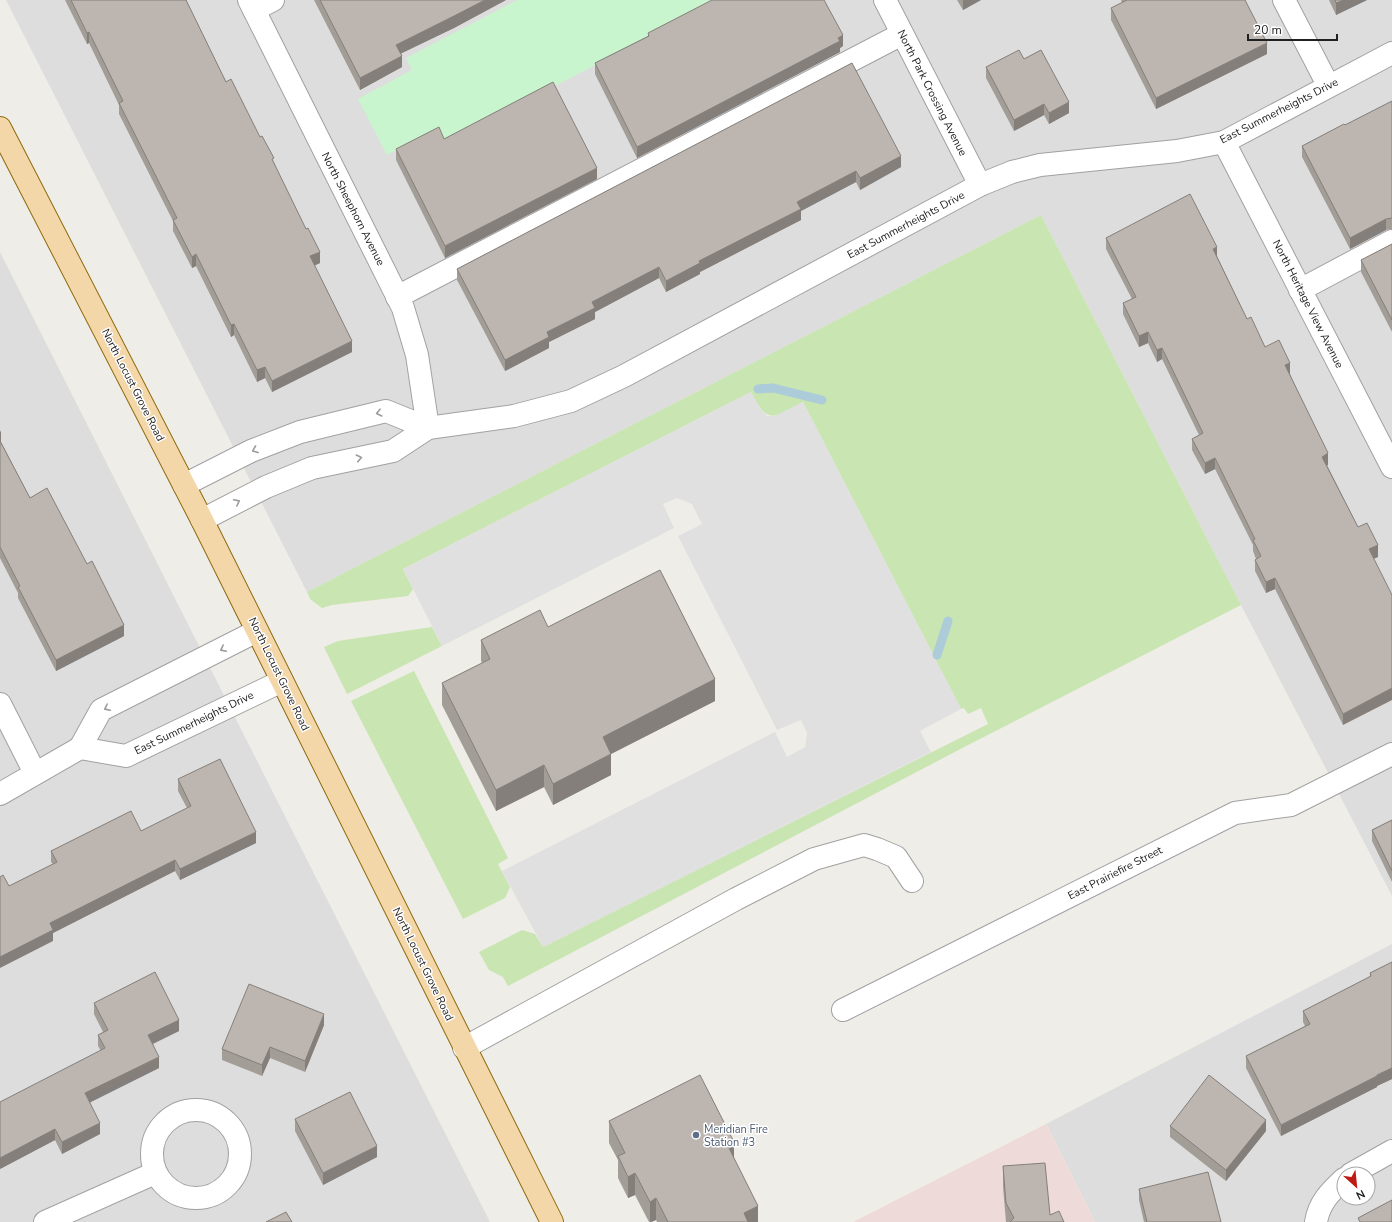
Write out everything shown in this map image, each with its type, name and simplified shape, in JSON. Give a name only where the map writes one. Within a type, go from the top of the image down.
[{"type":"main road","name":"North Locust Grove Road","points":[[0,128],[202,520],[552,1222]]},
{"type":"street","points":[[251,5],[273,0]]},
{"type":"street","name":"North Park Crossing Avenue","points":[[884,0],[980,185]]},
{"type":"street","points":[[1284,0],[1328,86]]},
{"type":"street","name":"North Sheephorn Avenue","points":[[251,5],[403,308],[417,355],[428,428]]},
{"type":"street","points":[[397,297],[902,34]]},
{"type":"street","name":"East Summerheights Drive","points":[[202,520],[266,487],[312,468],[393,451],[428,428],[514,416],[571,401],[624,376],[980,185],[1012,172],[1040,165],[1177,152],[1224,142],[1392,53]]},
{"type":"street","name":"North Heritage View Avenue","points":[[1224,142],[1392,467]]},
{"type":"street","points":[[1300,290],[1392,241]]},
{"type":"street","name":"East Summerheights Drive","points":[[184,485],[251,451],[300,432],[386,411],[428,428]]},
{"type":"street","points":[[0,794],[80,748],[101,710],[257,631]]},
{"type":"street","name":"East Summerheights Drive","points":[[80,748],[126,756],[282,681]]},
{"type":"street","points":[[0,704],[35,773]]},
{"type":"street","name":"East Prairiefire Street","points":[[843,1010],[1235,812],[1291,805],[1392,754]]},
{"type":"street","points":[[464,1048],[814,859],[864,845],[896,857],[912,881]]},
{"type":"street","points":[[194,1109],[211,1112],[226,1121],[237,1135],[241,1152],[238,1169],[229,1184],[215,1194],[198,1199],[181,1196],[165,1187],[155,1173],[151,1156],[154,1139],[162,1124],[177,1113],[194,1109]]},
{"type":"street","points":[[1365,1166],[1392,1151]]},
{"type":"street","points":[[45,1222],[155,1173]]},
{"type":"street","points":[[1317,1216],[1329,1194],[1336,1187]]},
{"type":"shaded area","points":[[6,0],[1392,0],[1392,896],[1041,215],[307,592]]},
{"type":"shaded area","points":[[0,252],[490,1222],[0,1222]]},
{"type":"shaded area","points":[[751,392],[761,410],[767,416],[775,416],[803,402],[961,709],[920,731],[931,752],[543,947],[502,871],[775,732],[787,757],[805,747],[807,733],[801,720],[777,730],[678,536],[702,524],[692,504],[677,498],[663,504],[674,528],[442,646],[403,569]]},
{"type":"shaded area","points":[[1392,944],[1392,1222],[1095,1222],[1046,1124]]},
{"type":"shaded area","points":[[1046,1124],[1095,1222],[853,1222]]},
{"type":"green space","points":[[517,0],[722,0],[446,142],[439,128],[387,155],[358,99],[412,70],[406,58]]},
{"type":"green space","points":[[1041,215],[1241,605],[970,744],[508,986],[503,977],[489,970],[479,952],[522,930],[535,934],[543,947],[988,724],[981,708],[968,714],[964,708],[961,709],[803,402],[781,414],[770,416],[765,414],[761,409],[751,392],[403,569],[413,589],[408,596],[332,605],[322,608],[310,599],[307,592]]},
{"type":"green space","points":[[432,627],[442,646],[347,694],[324,647],[338,641]]},
{"type":"green space","points":[[414,671],[508,858],[498,864],[510,887],[505,898],[463,919],[351,701]]},
{"type":"building","points":[[71,0],[186,0],[226,82],[231,79],[260,137],[262,136],[274,158],[272,159],[306,229],[308,228],[320,252],[310,256],[352,341],[272,381],[265,367],[257,370],[234,324],[231,325],[196,254],[192,257],[173,220],[177,218],[119,103],[123,101],[89,32],[87,33]]},
{"type":"building","points":[[320,0],[485,0],[396,45],[402,56],[360,78]]},
{"type":"building","points":[[712,0],[824,0],[843,35],[838,38],[840,41],[637,147],[595,63],[649,36],[648,33]]},
{"type":"building","points":[[1127,0],[1245,0],[1267,43],[1156,98],[1111,8]]},
{"type":"building","points":[[1335,0],[1344,0],[1336,3]]},
{"type":"building","points":[[1019,50],[1024,59],[1041,50],[1069,102],[1049,113],[1044,104],[1014,120],[986,67]]},
{"type":"building","points":[[852,63],[901,156],[860,178],[856,171],[797,202],[801,209],[699,261],[700,263],[666,281],[659,267],[592,302],[595,308],[547,332],[549,337],[505,360],[457,269]]},
{"type":"building","points":[[553,82],[597,168],[445,246],[396,149],[439,127],[444,139]]},
{"type":"building","points":[[1392,101],[1392,218],[1386,219],[1350,238],[1302,146]]},
{"type":"building","points":[[1190,194],[1217,247],[1213,249],[1247,319],[1251,317],[1265,347],[1279,340],[1290,363],[1285,365],[1328,453],[1322,457],[1358,527],[1367,523],[1378,545],[1369,549],[1392,595],[1392,688],[1343,714],[1275,578],[1266,582],[1255,560],[1261,556],[1253,540],[1255,539],[1215,458],[1205,463],[1192,439],[1203,433],[1162,348],[1157,350],[1148,332],[1139,336],[1123,303],[1136,297],[1106,238]]},
{"type":"building","points":[[1392,244],[1392,320],[1361,260]]},
{"type":"building","points":[[0,441],[30,498],[47,488],[87,564],[92,561],[124,625],[56,660],[18,587],[20,586],[0,547]]},
{"type":"building","points":[[660,570],[715,679],[603,737],[611,754],[553,784],[544,765],[496,790],[442,683],[490,659],[481,640],[540,610],[548,627]]},
{"type":"building","points":[[220,759],[256,832],[180,869],[175,860],[50,923],[53,930],[0,957],[0,877],[3,875],[9,886],[57,862],[51,851],[131,811],[141,831],[191,806],[178,779]]},
{"type":"building","points":[[1392,820],[1392,871],[1372,830]]},
{"type":"building","points":[[1392,962],[1392,1068],[1281,1125],[1246,1056],[1310,1024],[1303,1011],[1371,976],[1370,973]]},
{"type":"building","points":[[155,972],[179,1020],[148,1035],[159,1057],[85,1093],[100,1123],[62,1142],[55,1129],[0,1158],[0,1102],[105,1048],[98,1035],[108,1030],[94,1003]]},
{"type":"building","points":[[249,984],[324,1014],[305,1061],[270,1047],[262,1065],[222,1049]]},
{"type":"building","points":[[700,1075],[734,1142],[728,1146],[758,1206],[744,1213],[748,1222],[668,1222],[656,1198],[650,1202],[635,1173],[628,1177],[618,1156],[625,1153],[609,1121]]},
{"type":"building","points":[[1209,1075],[1266,1120],[1226,1170],[1170,1126]]},
{"type":"building","points":[[350,1092],[377,1146],[323,1173],[295,1119]]},
{"type":"building","points":[[1045,1163],[1050,1215],[1059,1211],[1064,1222],[1010,1222],[1014,1218],[1006,1203],[1003,1166]]},
{"type":"building","points":[[1208,1172],[1221,1222],[1147,1222],[1139,1189]]},
{"type":"building","points":[[1392,1200],[1392,1222],[1360,1222],[1358,1218]]},
{"type":"building","points":[[286,1212],[292,1222],[266,1222]]},
{"type":"waterway","points":[[758,389],[773,388],[822,400]]},
{"type":"waterway","points":[[937,655],[948,621]]},
{"type":"place","name":"Meridian Fire Station #3","points":[[696,1135]]}]
